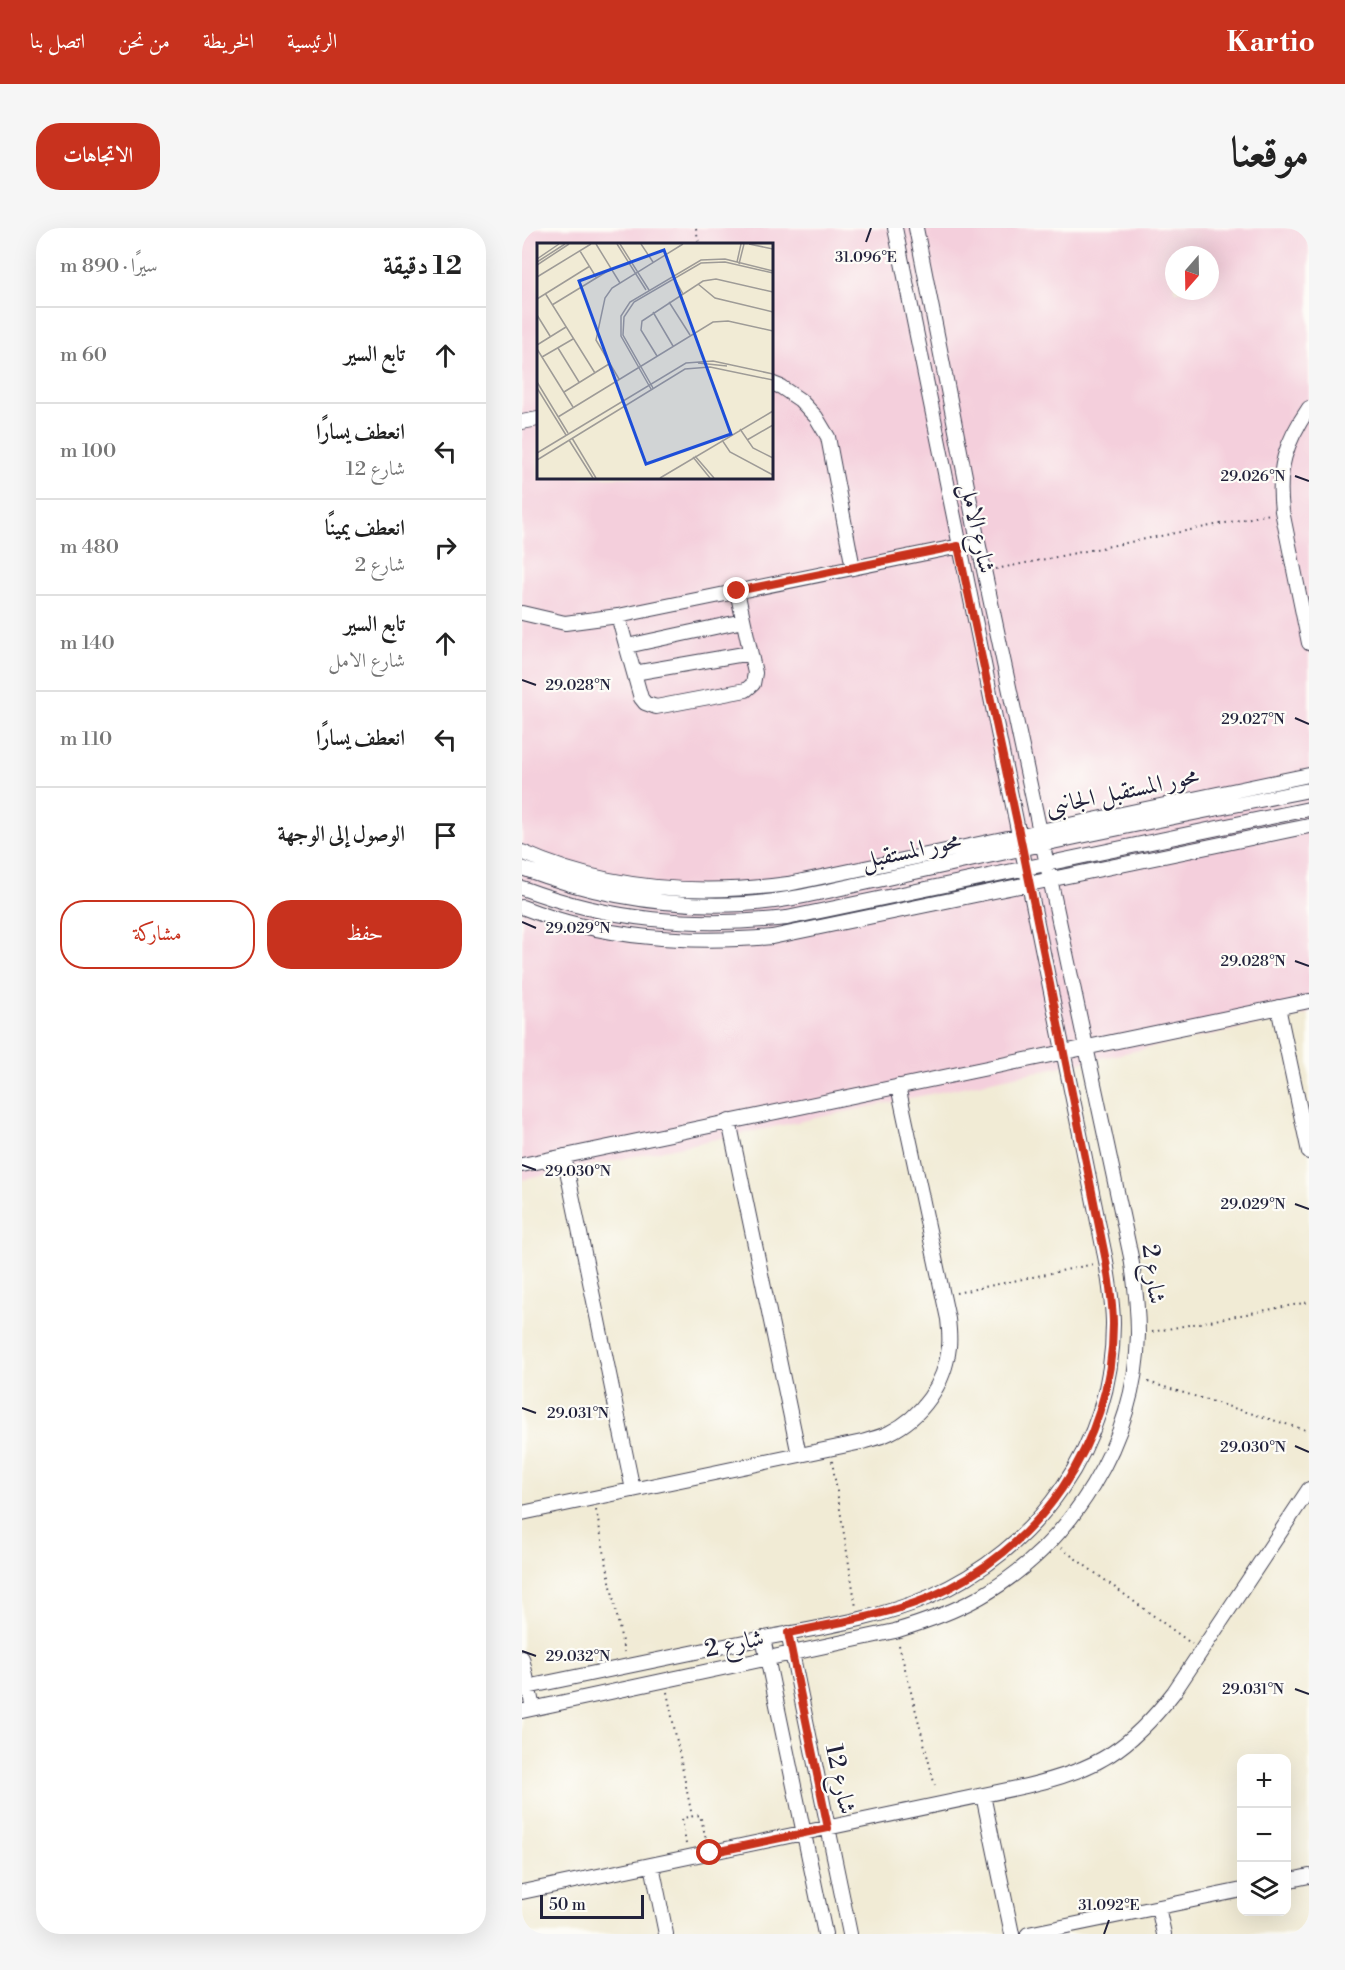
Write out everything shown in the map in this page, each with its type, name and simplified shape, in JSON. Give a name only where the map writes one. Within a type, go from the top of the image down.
[{"type":"street","name":"شارع الامل","points":[[895,228],[958,546],[1021,842]]},
{"type":"street","name":"شارع الامل","points":[[916,228],[978,542],[1043,838]]},
{"type":"street","points":[[772,383],[801,400],[816,417],[828,437],[853,568]]},
{"type":"street","points":[[1309,408],[1296,426],[1287,446],[1281,467],[1279,489],[1309,643]]},
{"type":"street","points":[[522,422],[537,418]]},
{"type":"street","points":[[522,614],[565,623],[618,616],[978,542]]},
{"type":"street","points":[[618,616],[645,703],[657,707],[746,690],[755,679],[737,591]]},
{"type":"street","points":[[627,646],[743,621]]},
{"type":"street","points":[[634,673],[750,653]]},
{"type":"street","name":"محور المستقبل الجانبى","points":[[522,852],[575,872],[659,889],[702,891],[745,889],[788,884],[1043,838],[1309,775]]},
{"type":"street","points":[[1043,838],[1309,790]]},
{"type":"street","name":"محور المستقبل","points":[[522,888],[560,901],[634,918],[682,923],[749,922],[787,918],[1309,809]]},
{"type":"street","points":[[522,907],[583,926],[630,935],[677,940],[725,941],[772,937],[1309,826]]},
{"type":"street","name":"شارع 2","points":[[527,1709],[792,1654],[925,1622],[980,1597],[1021,1568],[1051,1541],[1071,1518],[1104,1465],[1127,1408],[1138,1335],[1137,1295],[1043,838]]},
{"type":"street","name":"محور المستقبل","points":[[522,868],[584,889],[623,897],[664,903],[746,904],[786,900],[1021,842]]},
{"type":"street","name":"شارع 2","points":[[525,1687],[857,1618],[927,1598],[965,1580],[1009,1549],[1053,1503],[1071,1477],[1098,1419],[1106,1388],[1113,1325],[1111,1293],[1021,842]]},
{"type":"street","points":[[522,1165],[1309,1001]]},
{"type":"street","points":[[1278,1007],[1309,1152]]},
{"type":"street","points":[[522,1513],[862,1442],[889,1434],[912,1419],[931,1398],[943,1374],[949,1347],[948,1319],[898,1086]]},
{"type":"street","points":[[729,1121],[799,1455]]},
{"type":"street","points":[[564,1156],[633,1490]]},
{"type":"street","points":[[522,1892],[1061,1778],[1095,1764],[1125,1745],[1152,1720],[1309,1489]]},
{"type":"street","name":"شارع 12","points":[[788,1633],[850,1934]]},
{"type":"street","name":"شارع 12","points":[[763,1638],[825,1934]]},
{"type":"street","points":[[522,1658],[527,1709]]},
{"type":"street","points":[[983,1795],[1012,1934]]},
{"type":"street","points":[[652,1865],[666,1934]]},
{"type":"street","points":[[1291,1880],[1309,1876]]},
{"type":"street","points":[[1028,1934],[1237,1891]]},
{"type":"street","points":[[1158,1907],[1164,1934]]},
{"type":"path","points":[[696,228],[699,243]]},
{"type":"path","points":[[985,572],[1282,511]]},
{"type":"path","points":[[943,1296],[1106,1261]]},
{"type":"path","points":[[1138,1335],[1309,1302]]},
{"type":"path","points":[[1133,1377],[1309,1431]]},
{"type":"path","points":[[830,1449],[857,1618]]},
{"type":"path","points":[[593,1498],[627,1666]]},
{"type":"path","points":[[1051,1541],[1201,1650]]},
{"type":"path","points":[[895,1631],[939,1805]]},
{"type":"path","points":[[664,1681],[692,1816]]},
{"type":"path","points":[[690,1857],[681,1820],[692,1816],[701,1817],[710,1853]]},
{"type":"shaded area","points":[[538,228],[1309,228],[1309,1014],[522,1180],[522,231]]},
{"type":"route","points":[[710,1853],[828,1828],[788,1633],[897,1608],[927,1598],[983,1569],[1009,1549],[1053,1503],[1071,1477],[1086,1449],[1098,1419],[1106,1388],[1113,1325],[1106,1261],[1020,836],[958,546],[737,591]]}]
